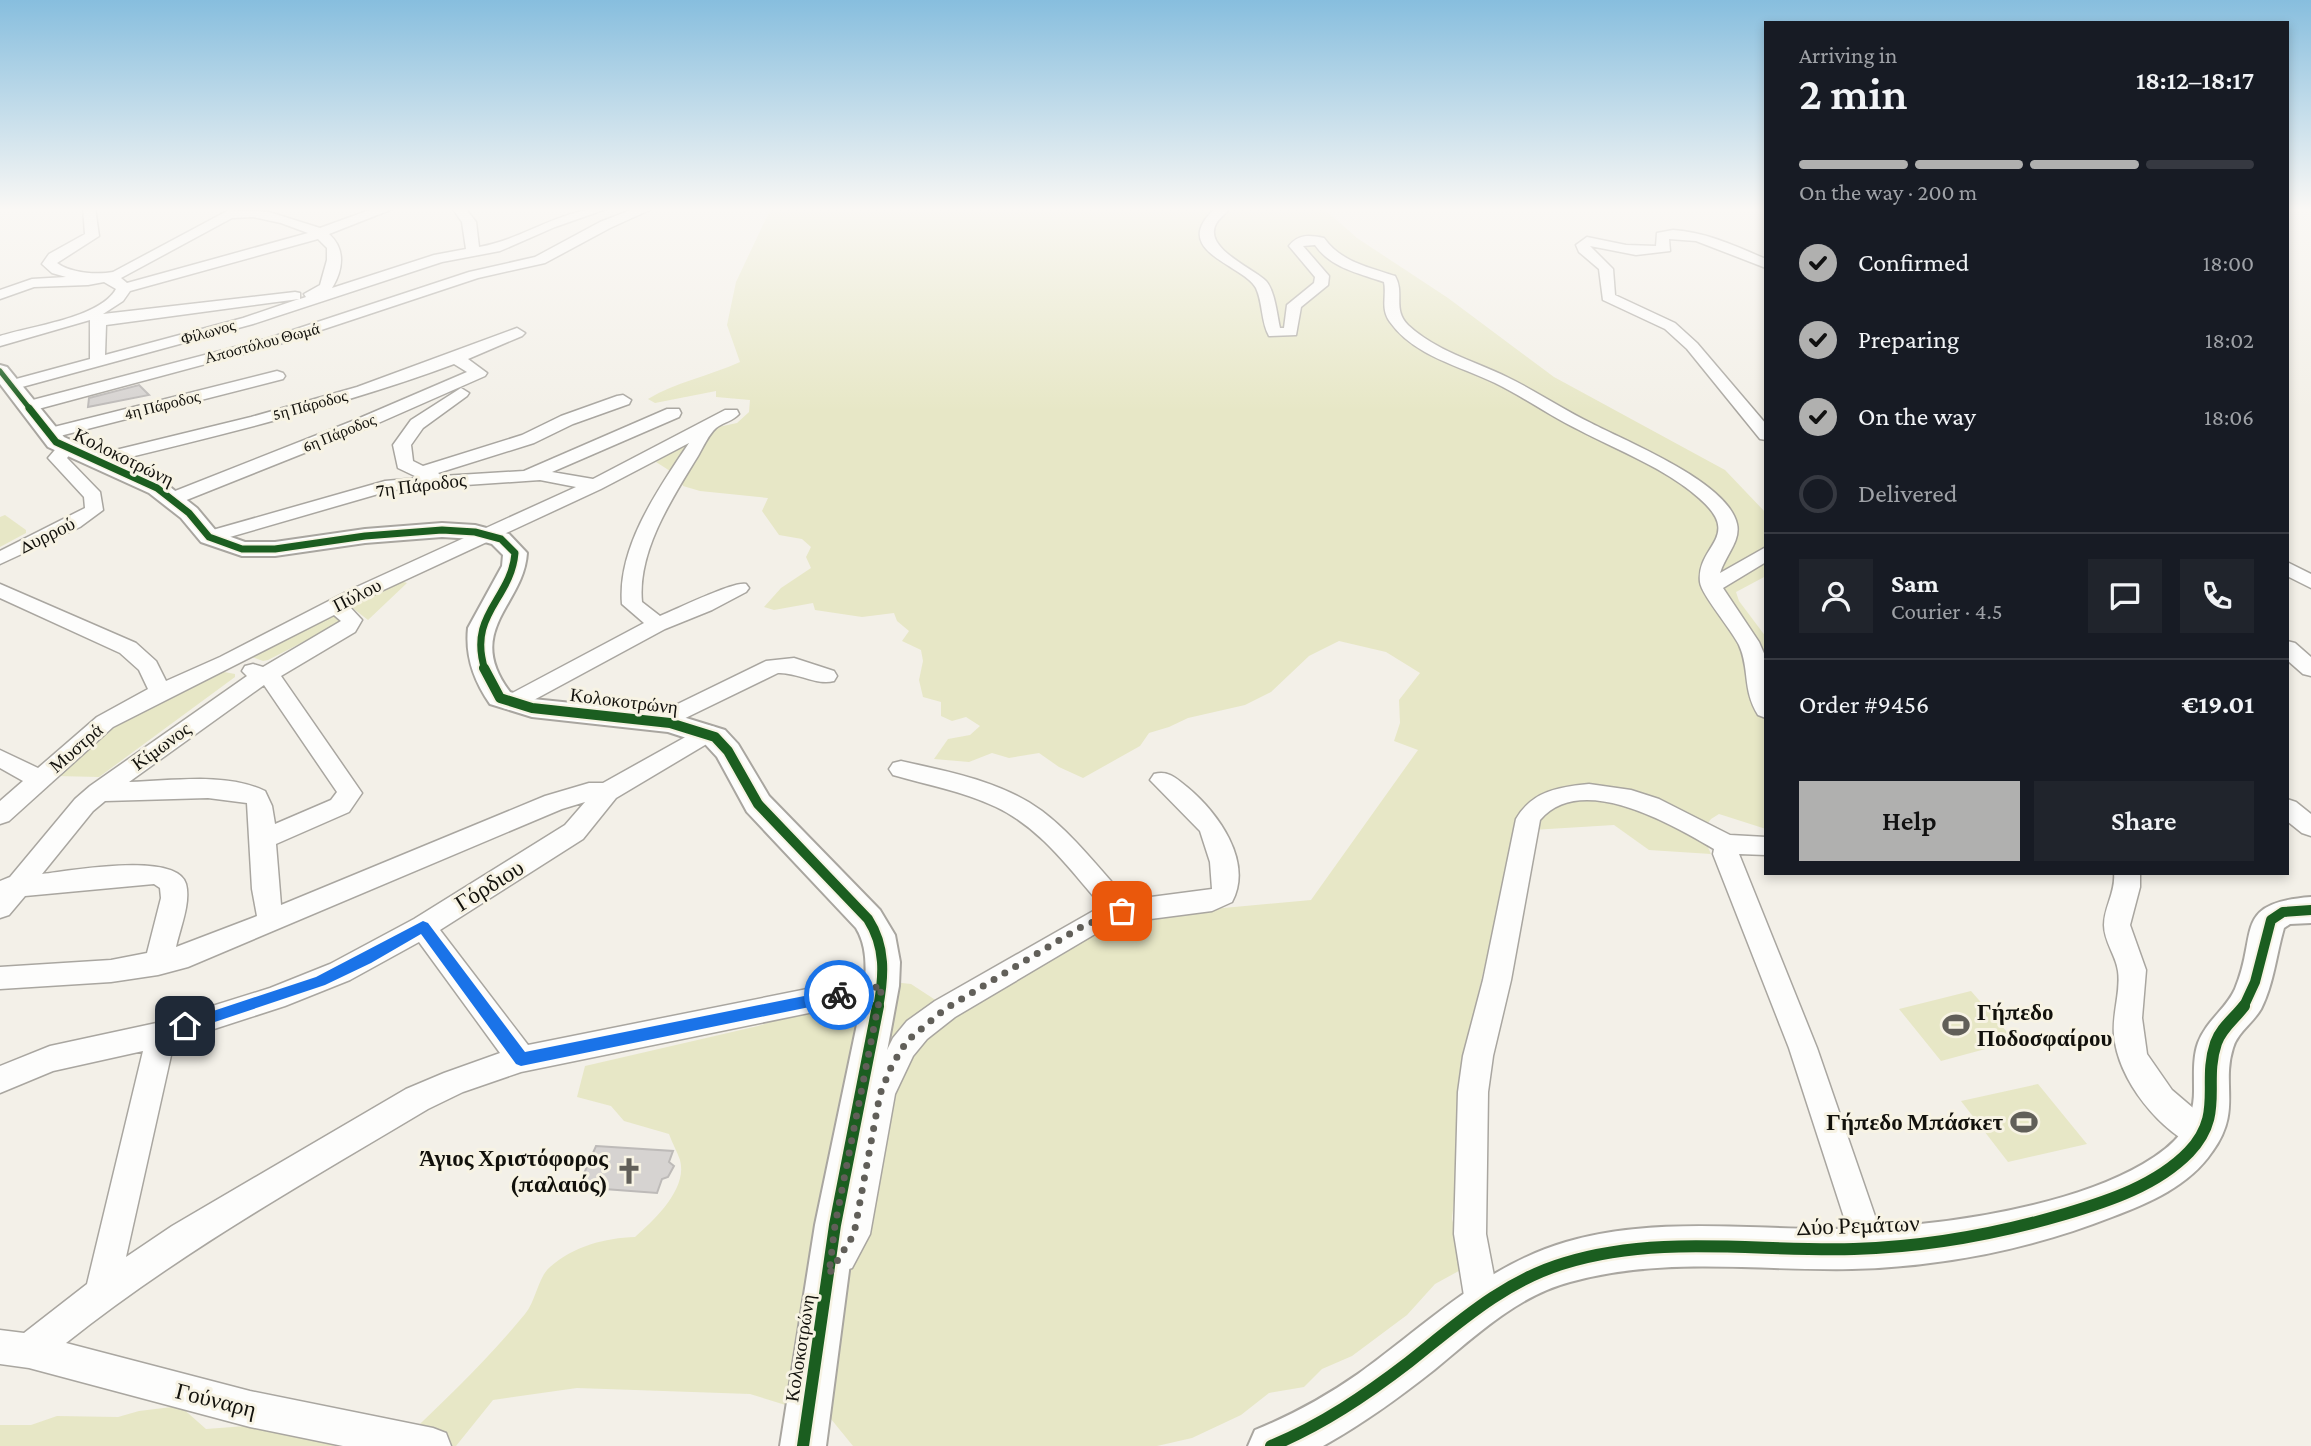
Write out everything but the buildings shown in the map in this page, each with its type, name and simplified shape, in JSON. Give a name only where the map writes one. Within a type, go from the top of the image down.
[{"type":"street","points":[[82,275],[118,282],[124,288]]},
{"type":"street","points":[[0,295],[32,283],[103,279],[113,275]]},
{"type":"street","points":[[126,379],[96,350],[98,317],[118,299],[124,288],[172,275]]},
{"type":"street","points":[[0,341],[98,317],[311,298],[326,289],[330,275]]},
{"type":"street","name":"Φίλωνος","points":[[13,387],[383,275]]},
{"type":"street","name":"Αποστόλου Θωμά","points":[[13,387],[126,379],[271,342],[473,275]]},
{"type":"street","points":[[1247,275],[1262,285],[1274,333],[1291,332],[1294,305],[1321,285],[1322,275]]},
{"type":"street","points":[[1380,275],[1390,279],[1393,286],[1390,309],[1402,327],[1422,343],[1501,380],[1656,461],[1717,505],[1730,525],[1730,534],[1710,573],[1712,587],[1748,642],[1755,658],[1756,685],[1764,705]]},
{"type":"street","points":[[1610,275],[1608,297],[1670,326],[1710,366],[1764,433]]},
{"type":"street","name":"5η Πάροδος","points":[[97,460],[335,398],[457,359],[517,333]]},
{"type":"street","points":[[441,481],[404,464],[402,445],[417,424],[469,387],[479,373],[457,359]]},
{"type":"street","name":"6η Πάροδος","points":[[173,499],[361,424],[479,373]]},
{"type":"street","name":"4η Πάροδος","points":[[57,441],[277,376]]},
{"type":"street","name":"Κολοκοτρώνη","points":[[13,387],[57,441],[149,484],[173,499],[209,537],[235,548],[256,551],[425,530],[489,534]]},
{"type":"street","points":[[335,398],[361,424],[402,445]]},
{"type":"street","points":[[422,472],[528,439],[567,420],[623,400]]},
{"type":"street","points":[[528,475],[673,413]]},
{"type":"street","name":"Πύλου","points":[[160,692],[343,612],[415,566],[595,485],[731,414]]},
{"type":"street","points":[[658,624],[632,604],[629,590],[651,526],[686,458],[709,426]]},
{"type":"street","name":"Δυρρού","points":[[0,558],[94,510],[93,496],[57,458],[57,441]]},
{"type":"street","name":"7η Πάροδος","points":[[209,537],[391,485],[528,475],[552,476],[595,485]]},
{"type":"street","points":[[489,534],[506,542],[515,553],[514,566],[481,628],[480,637],[485,671],[493,690],[500,698],[510,703],[658,624],[705,606],[739,588]]},
{"type":"street","points":[[1712,587],[1764,554]]},
{"type":"street","points":[[2289,569],[2311,582]]},
{"type":"street","points":[[0,590],[128,648],[148,666],[160,692]]},
{"type":"street","name":"Κίμωνος","points":[[0,908],[9,887],[99,792],[264,674],[343,631],[352,623],[343,612]]},
{"type":"street","points":[[2289,651],[2311,668]]},
{"type":"street","points":[[228,662],[264,674],[280,688],[349,796],[340,806],[263,839]]},
{"type":"street","points":[[661,721],[774,666],[793,665],[826,676]]},
{"type":"street","name":"Μυστρά","points":[[0,815],[105,722],[160,692]]},
{"type":"street","name":"Κολοκοτρώνη","points":[[510,703],[661,721],[707,733],[721,741],[758,804],[875,928],[882,951],[882,986],[835,1225],[803,1446]]},
{"type":"street","name":"Γόρδιου","points":[[0,1080],[50,1059],[161,1034],[320,981],[366,960],[574,832],[607,792],[707,733]]},
{"type":"street","points":[[0,758],[39,779]]},
{"type":"street","points":[[901,769],[980,791],[1020,809],[1052,834],[1122,911]]},
{"type":"street","points":[[829,1274],[854,1234],[880,1094],[892,1065],[907,1041],[945,1009],[1083,926],[1122,911],[1212,901],[1223,895],[1226,887],[1221,846],[1211,825],[1162,780]]},
{"type":"street","points":[[99,792],[227,789],[250,792],[257,798],[261,810],[265,889],[271,922]]},
{"type":"street","name":"Γόρδιου","points":[[0,978],[65,975],[158,964],[206,950],[433,850],[554,802],[589,792],[607,792]]},
{"type":"street","points":[[1482,1302],[1470,1234],[1473,1092],[1478,1056],[1497,980],[1528,819],[1535,807],[1555,797],[1581,792],[1610,793],[1659,808],[1727,845],[1764,846]]},
{"type":"street","points":[[2289,810],[2311,827]]},
{"type":"street","points":[[1727,845],[1726,854],[1803,1048],[1870,1248]]},
{"type":"street","points":[[9,887],[147,874],[166,878],[173,883],[174,898],[158,964]]},
{"type":"street","points":[[2127,875],[2128,893],[2117,926],[2132,972],[2128,1018],[2133,1051],[2143,1075],[2162,1102],[2202,1135]]},
{"type":"street","name":"Δύο Ρεμάτων","points":[[1271,1446],[1339,1413],[1388,1379],[1482,1302],[1514,1281],[1589,1255],[1633,1247],[1683,1244],[1870,1248],[2000,1231],[2103,1202],[2128,1192],[2164,1172],[2188,1154],[2202,1135],[2215,1103],[2216,1044],[2221,1033],[2246,1002],[2259,972],[2269,925],[2283,912],[2311,910]]},
{"type":"street","points":[[423,927],[521,1059]]},
{"type":"street","points":[[15,1349],[184,1237],[418,1099],[454,1082],[521,1059],[882,986]]},
{"type":"street","points":[[101,1294],[161,1034]]},
{"type":"street","name":"Γούναρη","points":[[15,1349],[250,1409],[433,1446]]},
{"type":"green space","points":[[739,275],[1414,275],[1554,377],[1725,470],[1764,511],[1764,577],[1736,592],[1739,601],[1764,634],[1764,828],[1719,814],[1711,819],[1701,832],[1711,854],[1649,850],[1614,825],[1516,831],[1473,1016],[1464,1073],[1452,1219],[1466,1267],[1435,1284],[1407,1315],[1352,1356],[1322,1369],[1304,1387],[1269,1393],[1241,1415],[1192,1438],[1157,1446],[853,1446],[831,1419],[750,1394],[577,1388],[493,1400],[456,1446],[0,1446],[0,1425],[31,1425],[57,1416],[118,1417],[139,1411],[180,1406],[206,1429],[299,1422],[401,1442],[511,1331],[529,1309],[550,1267],[590,1244],[635,1237],[660,1213],[674,1193],[681,1171],[680,1160],[669,1134],[624,1121],[611,1106],[577,1097],[585,1066],[758,1026],[893,982],[911,984],[940,1003],[989,995],[1062,955],[1092,934],[1121,923],[1180,912],[1311,900],[1418,750],[1394,741],[1400,723],[1399,700],[1420,673],[1386,652],[1339,641],[1309,656],[1271,692],[1245,705],[1188,718],[1149,733],[1140,746],[1083,778],[1059,767],[1039,753],[1009,758],[992,753],[969,762],[934,759],[948,739],[970,735],[980,726],[966,717],[952,721],[941,716],[941,702],[923,697],[919,680],[923,661],[921,650],[902,641],[909,631],[897,621],[894,613],[862,617],[815,610],[813,603],[774,610],[764,607],[781,588],[811,568],[806,557],[811,547],[802,539],[779,535],[762,511],[768,498],[700,491],[683,486],[678,476],[656,462],[709,429],[737,423],[749,412],[750,400],[716,397],[716,391],[655,403],[648,399],[740,362],[727,325]]},
{"type":"green space","points":[[5,515],[26,530],[26,533],[0,547],[0,517]]},
{"type":"green space","points":[[393,578],[407,583],[368,620],[345,602]]},
{"type":"green space","points":[[329,609],[344,621],[268,660],[246,655]]},
{"type":"green space","points":[[219,671],[235,674],[235,677],[99,777],[56,776],[116,724]]},
{"type":"green space","name":"Γήπεδο Ποδοσφαίρου","points":[[1971,991],[2015,1041],[1941,1061],[1899,1009]]},
{"type":"green space","name":"Γήπεδο Μπάσκετ","points":[[2038,1084],[2087,1144],[2008,1162],[1961,1101]]},
{"type":"cycle path","points":[[0,371],[56,442],[157,488],[189,513],[209,537],[242,549],[275,549],[365,536],[442,530],[475,532],[501,539],[515,553],[514,566],[481,628],[480,637],[486,674],[500,698],[532,708],[670,723],[715,737],[728,751],[758,804],[868,919],[878,935],[883,962],[882,986],[835,1225],[803,1446]]},
{"type":"cycle path","points":[[1271,1446],[1314,1427],[1354,1402],[1509,1286],[1567,1262],[1638,1248],[1710,1246],[1854,1249],[1940,1241],[1998,1231],[2054,1217],[2098,1203],[2146,1183],[2188,1153],[2206,1127],[2211,1115],[2212,1068],[2216,1043],[2251,993],[2271,920],[2283,912],[2311,910]]},
{"type":"way so far","points":[[839,995],[882,986],[835,1225],[829,1274],[854,1234],[880,1094],[897,1055],[907,1041],[945,1009],[1083,926],[1122,911]]},
{"type":"place","name":"Γήπεδο Ποδοσφαίρου","points":[[1956,1025]]},
{"type":"place","name":"Γήπεδο Μπάσκετ","points":[[2024,1122]]},
{"type":"place","name":"Άγιος Χριστόφορος (παλαιός)","points":[[629,1171]]},
{"type":"route","points":[[185,1026],[320,981],[366,960],[423,927],[521,1059],[839,995]]}]
